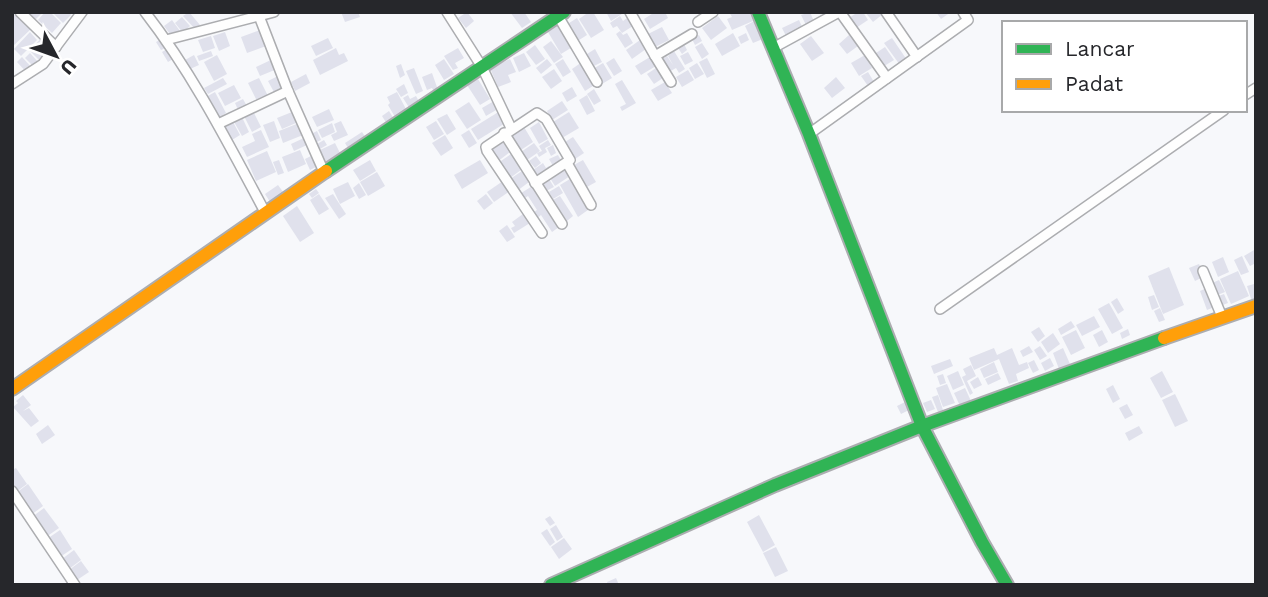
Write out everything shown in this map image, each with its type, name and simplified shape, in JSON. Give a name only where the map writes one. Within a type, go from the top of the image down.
[{"type":"street","points":[[20,12],[56,47]]},
{"type":"street","points":[[12,84],[43,64],[82,12]]},
{"type":"street","points":[[145,12],[166,40],[218,124],[265,212]]},
{"type":"street","points":[[166,40],[274,12]]},
{"type":"street","points":[[447,12],[482,67],[508,131],[535,183],[562,224]]},
{"type":"street","points":[[630,12],[671,82]]},
{"type":"street","points":[[698,22],[713,12]]},
{"type":"street","points":[[758,12],[809,134],[922,426],[1007,585]]},
{"type":"street","points":[[773,48],[839,12],[887,78]]},
{"type":"street","points":[[886,12],[916,57]]},
{"type":"street","points":[[809,134],[968,20],[962,12]]},
{"type":"street","points":[[12,389],[265,212],[561,14],[597,82]]},
{"type":"street","points":[[259,16],[324,172]]},
{"type":"street","points":[[656,56],[692,34]]},
{"type":"street","points":[[218,124],[288,91]]},
{"type":"street","points":[[940,309],[1221,112]]},
{"type":"street","points":[[535,183],[570,159],[542,115],[537,113],[486,146],[542,233]]},
{"type":"street","points":[[567,163],[591,205]]},
{"type":"street","points":[[1203,271],[1222,317]]},
{"type":"street","points":[[551,585],[775,485],[922,426],[1256,306]]},
{"type":"street","points":[[12,491],[75,585]]},
{"type":"building","points":[[12,12],[31,29],[12,47]]},
{"type":"building","points":[[43,12],[35,20],[28,14]]},
{"type":"building","points":[[45,12],[50,12],[61,23],[52,33],[38,20]]},
{"type":"building","points":[[52,12],[69,12],[71,15],[63,23]]},
{"type":"building","points":[[189,12],[200,25],[195,29],[183,16]]},
{"type":"building","points":[[341,12],[358,12],[360,17],[345,22]]},
{"type":"building","points":[[467,12],[474,21],[466,28],[458,18]]},
{"type":"building","points":[[510,12],[524,12],[531,22],[522,28]]},
{"type":"building","points":[[593,12],[604,30],[591,38],[579,19]]},
{"type":"building","points":[[606,12],[625,12],[611,21]]},
{"type":"building","points":[[655,12],[665,12],[668,18],[650,29],[644,19]]},
{"type":"building","points":[[729,12],[749,12],[753,21],[732,30],[727,19],[732,17]]},
{"type":"building","points":[[810,12],[815,24],[807,27],[801,15]]},
{"type":"building","points":[[863,12],[868,20],[856,28],[849,18]]},
{"type":"building","points":[[865,12],[882,12],[883,14],[873,22]]},
{"type":"building","points":[[936,12],[951,12],[941,19]]},
{"type":"building","points":[[631,15],[636,24],[622,33],[617,26],[613,28],[610,23],[620,16],[623,21]]},
{"type":"building","points":[[718,16],[727,28],[711,40],[702,28]]},
{"type":"building","points":[[182,17],[190,26],[183,33],[175,23]]},
{"type":"building","points":[[577,18],[587,35],[576,42],[566,25]]},
{"type":"building","points":[[172,20],[180,31],[172,37],[164,26]]},
{"type":"building","points":[[756,20],[765,38],[753,43],[745,26]]},
{"type":"building","points":[[799,20],[804,31],[787,38],[782,28]]},
{"type":"building","points":[[561,24],[574,46],[561,54],[548,32]]},
{"type":"building","points":[[662,27],[669,40],[655,47],[648,34]]},
{"type":"building","points":[[260,30],[266,46],[247,53],[241,37]]},
{"type":"building","points":[[620,31],[623,35],[627,33],[633,43],[625,48],[616,34]]},
{"type":"building","points":[[30,32],[37,40],[21,56],[14,49]]},
{"type":"building","points":[[225,32],[230,46],[219,51],[213,36]]},
{"type":"building","points":[[733,33],[740,46],[722,56],[715,44]]},
{"type":"building","points":[[746,33],[749,40],[741,44],[738,37]]},
{"type":"building","points":[[699,35],[702,41],[695,45],[692,39]]},
{"type":"building","points":[[849,35],[858,46],[847,54],[839,44]]},
{"type":"building","points":[[211,36],[215,48],[203,52],[198,40]]},
{"type":"building","points":[[811,36],[824,53],[812,61],[800,44]]},
{"type":"building","points":[[42,37],[53,48],[46,55],[35,45]]},
{"type":"building","points":[[163,38],[168,47],[161,50],[156,42]]},
{"type":"building","points":[[328,38],[333,48],[316,56],[311,46]]},
{"type":"building","points":[[892,38],[907,60],[900,65],[884,43]]},
{"type":"building","points":[[640,40],[646,49],[632,59],[626,50]]},
{"type":"building","points":[[551,41],[563,57],[554,63],[543,47]]},
{"type":"building","points":[[702,43],[709,54],[702,59],[695,47]]},
{"type":"building","points":[[684,44],[687,50],[682,54],[678,48]]},
{"type":"building","points":[[34,45],[45,56],[40,61],[29,50]]},
{"type":"building","points":[[535,45],[545,59],[536,65],[526,52]]},
{"type":"building","points":[[885,47],[894,60],[881,68],[873,55]]},
{"type":"building","points":[[336,48],[339,55],[344,53],[348,61],[320,75],[313,60]]},
{"type":"building","points":[[458,48],[464,58],[455,63],[458,68],[453,70],[444,56]]},
{"type":"building","points":[[167,49],[173,59],[168,62],[162,52]]},
{"type":"building","points":[[595,49],[602,62],[594,66],[587,54]]},
{"type":"building","points":[[211,51],[213,56],[199,61],[197,56]]},
{"type":"building","points":[[674,51],[685,69],[679,73],[676,68],[669,72],[661,60],[667,56],[673,65],[668,56]]},
{"type":"building","points":[[688,52],[693,61],[685,65],[680,56]]},
{"type":"building","points":[[30,53],[39,63],[34,67],[25,58]]},
{"type":"building","points":[[524,53],[531,66],[519,72],[513,58]]},
{"type":"building","points":[[194,55],[199,65],[190,69],[185,60]]},
{"type":"building","points":[[217,55],[227,74],[214,81],[204,62]]},
{"type":"building","points":[[865,55],[872,68],[859,76],[851,63]]},
{"type":"building","points":[[22,57],[33,69],[28,74],[17,62]]},
{"type":"building","points":[[650,57],[656,66],[641,75],[635,66]]},
{"type":"building","points":[[614,58],[622,71],[614,76],[606,63]]},
{"type":"building","points":[[707,58],[715,74],[707,78],[699,62]]},
{"type":"building","points":[[273,59],[277,69],[260,76],[256,67]]},
{"type":"building","points":[[444,59],[454,74],[444,80],[435,65]]},
{"type":"building","points":[[510,59],[516,72],[508,75],[511,82],[498,87],[490,68]]},
{"type":"building","points":[[547,59],[552,65],[541,74],[536,68]]},
{"type":"building","points":[[563,59],[571,72],[563,77],[555,64]]},
{"type":"building","points":[[582,62],[596,84],[585,91],[572,69]]},
{"type":"building","points":[[603,63],[612,78],[602,84],[593,69]]},
{"type":"building","points":[[697,63],[704,74],[695,79],[689,68]]},
{"type":"building","points":[[401,64],[405,75],[400,78],[396,66]]},
{"type":"building","points":[[414,68],[423,91],[416,94],[406,71]]},
{"type":"building","points":[[656,68],[663,78],[654,84],[647,74]]},
{"type":"building","points":[[554,69],[562,81],[551,89],[542,77]]},
{"type":"building","points":[[688,70],[694,80],[682,87],[676,77]]},
{"type":"building","points":[[868,72],[874,82],[868,86],[861,76]]},
{"type":"building","points":[[432,73],[438,90],[434,92],[432,88],[427,90],[422,77]]},
{"type":"building","points":[[306,74],[310,83],[295,91],[291,82]]},
{"type":"building","points":[[278,76],[285,89],[275,94],[268,81]]},
{"type":"building","points":[[836,77],[845,88],[832,98],[824,88]]},
{"type":"building","points":[[223,78],[227,84],[208,94],[204,88]]},
{"type":"building","points":[[259,78],[268,96],[257,101],[248,83]]},
{"type":"building","points":[[478,79],[490,99],[480,105],[467,85]]},
{"type":"building","points":[[622,80],[636,103],[622,111],[620,107],[626,104],[615,84]]},
{"type":"building","points":[[665,82],[672,93],[658,101],[651,90]]},
{"type":"building","points":[[404,84],[408,93],[401,97],[396,89]]},
{"type":"building","points":[[234,85],[241,98],[225,106],[218,93]]},
{"type":"building","points":[[572,87],[577,96],[567,102],[562,93]]},
{"type":"building","points":[[594,89],[601,101],[594,105],[587,94]]},
{"type":"building","points":[[215,92],[226,113],[218,118],[206,97]]},
{"type":"building","points":[[397,92],[407,111],[395,117],[387,97]]},
{"type":"building","points":[[408,95],[410,99],[416,96],[421,105],[410,109],[403,98]]},
{"type":"building","points":[[587,95],[595,111],[587,115],[579,100]]},
{"type":"building","points":[[243,99],[248,108],[239,112],[235,103]]},
{"type":"building","points":[[494,101],[498,109],[486,116],[482,108]]},
{"type":"building","points":[[562,101],[568,110],[552,120],[547,111]]},
{"type":"building","points":[[469,102],[481,120],[467,129],[455,111]]},
{"type":"building","points":[[252,109],[261,127],[252,132],[243,114]]},
{"type":"building","points":[[329,109],[334,120],[317,127],[312,117]]},
{"type":"building","points":[[389,111],[394,119],[387,124],[382,116]]},
{"type":"building","points":[[500,111],[507,122],[478,140],[471,129]]},
{"type":"building","points":[[292,112],[296,123],[282,129],[277,118]]},
{"type":"building","points":[[569,112],[579,128],[562,138],[553,122]]},
{"type":"building","points":[[447,114],[456,129],[447,135],[437,119]]},
{"type":"building","points":[[241,115],[249,132],[242,136],[233,120]]},
{"type":"building","points":[[274,121],[280,138],[270,142],[263,125]]},
{"type":"building","points":[[341,121],[348,135],[334,141],[331,135],[337,132],[334,124]]},
{"type":"building","points":[[436,121],[444,134],[434,140],[426,127]]},
{"type":"building","points":[[233,122],[240,135],[232,140],[224,127]]},
{"type":"building","points":[[539,122],[548,139],[539,144],[530,128]]},
{"type":"building","points":[[299,123],[303,135],[283,143],[279,131]]},
{"type":"building","points":[[332,123],[335,132],[322,138],[318,130]]},
{"type":"building","points":[[524,127],[533,142],[521,150],[511,136]]},
{"type":"building","points":[[261,130],[269,147],[247,157],[242,147],[255,141],[252,134]]},
{"type":"building","points":[[469,130],[477,143],[469,148],[461,135]]},
{"type":"building","points":[[317,131],[321,140],[315,143],[311,134]]},
{"type":"building","points":[[362,132],[368,141],[351,153],[345,143]]},
{"type":"building","points":[[445,135],[453,148],[441,156],[432,143]]},
{"type":"building","points":[[306,137],[309,144],[294,151],[291,144]]},
{"type":"building","points":[[573,137],[584,153],[575,159],[565,142]]},
{"type":"building","points":[[324,140],[327,145],[320,149],[317,144]]},
{"type":"building","points":[[548,140],[551,145],[545,148],[547,152],[539,157],[537,153],[542,151],[539,146]]},
{"type":"building","points":[[502,141],[510,152],[497,162],[489,151]]},
{"type":"building","points":[[335,143],[343,159],[327,167],[320,150]]},
{"type":"building","points":[[534,143],[540,151],[527,160],[521,152]]},
{"type":"building","points":[[553,145],[556,153],[551,156],[547,148]]},
{"type":"building","points":[[300,150],[306,164],[288,172],[282,157]]},
{"type":"building","points":[[267,151],[276,172],[256,181],[247,160]]},
{"type":"building","points":[[315,154],[320,165],[310,170],[305,159]]},
{"type":"building","points":[[511,154],[521,170],[510,178],[498,163]]},
{"type":"building","points":[[558,155],[562,162],[553,166],[549,159]]},
{"type":"building","points":[[536,156],[541,163],[535,168],[529,161]]},
{"type":"building","points":[[279,160],[284,173],[278,175],[273,162]]},
{"type":"building","points":[[370,160],[376,171],[360,181],[353,170]]},
{"type":"building","points":[[480,160],[488,173],[462,189],[454,175]]},
{"type":"building","points":[[583,160],[596,182],[585,188],[572,166]]},
{"type":"building","points":[[543,163],[551,170],[538,177],[533,170]]},
{"type":"building","points":[[565,168],[570,176],[555,186],[550,178]]},
{"type":"building","points":[[522,171],[529,182],[517,191],[510,179]]},
{"type":"building","points":[[377,172],[385,186],[368,196],[360,182]]},
{"type":"building","points":[[549,179],[554,187],[546,191],[541,184]]},
{"type":"building","points":[[570,179],[588,210],[578,217],[560,185]]},
{"type":"building","points":[[503,181],[510,191],[494,202],[487,192]]},
{"type":"building","points":[[348,182],[355,196],[340,204],[333,189]]},
{"type":"building","points":[[359,183],[366,195],[359,199],[353,188]]},
{"type":"building","points":[[278,185],[286,196],[272,205],[265,194]]},
{"type":"building","points":[[534,185],[559,227],[552,232],[541,215],[535,220],[531,214],[537,210],[528,196],[522,200],[518,195]]},
{"type":"building","points":[[559,186],[563,193],[553,199],[549,192]]},
{"type":"building","points":[[316,189],[319,193],[312,198],[309,194]]},
{"type":"building","points":[[319,194],[329,209],[319,215],[310,200]]},
{"type":"building","points":[[333,194],[346,214],[339,219],[325,198]]},
{"type":"building","points":[[486,194],[493,203],[484,210],[477,201]]},
{"type":"building","points":[[560,196],[573,216],[567,221],[553,200]]},
{"type":"building","points":[[297,206],[314,233],[300,242],[283,216]]},
{"type":"building","points":[[523,214],[530,223],[514,233],[511,228],[515,226],[512,222]]},
{"type":"building","points":[[507,225],[515,237],[507,242],[499,231]]},
{"type":"building","points":[[1254,250],[1256,263],[1250,266],[1244,256]]},
{"type":"building","points":[[1242,256],[1249,272],[1241,275],[1234,260]]},
{"type":"building","points":[[1223,257],[1229,272],[1218,277],[1212,262]]},
{"type":"building","points":[[1199,264],[1205,276],[1195,281],[1189,268]]},
{"type":"building","points":[[1169,267],[1184,305],[1163,314],[1148,276]]},
{"type":"building","points":[[1238,271],[1249,296],[1231,304],[1220,279]]},
{"type":"building","points":[[1219,280],[1225,292],[1215,296],[1210,284]]},
{"type":"building","points":[[1254,284],[1256,301],[1252,302],[1247,286]]},
{"type":"building","points":[[1209,287],[1217,306],[1207,310],[1200,291]]},
{"type":"building","points":[[1224,294],[1228,303],[1220,306],[1216,297]]},
{"type":"building","points":[[1154,295],[1159,307],[1152,310],[1148,297]]},
{"type":"building","points":[[1117,298],[1124,310],[1118,314],[1111,302]]},
{"type":"building","points":[[1109,303],[1123,328],[1112,334],[1098,309]]},
{"type":"building","points":[[1160,308],[1165,320],[1159,322],[1154,311]]},
{"type":"building","points":[[1094,316],[1100,327],[1082,336],[1076,325]]},
{"type":"building","points":[[1071,321],[1075,327],[1061,335],[1058,329]]},
{"type":"building","points":[[1039,327],[1045,336],[1038,342],[1031,332]]},
{"type":"building","points":[[1128,329],[1130,335],[1122,339],[1120,333]]},
{"type":"building","points":[[1076,330],[1085,348],[1071,355],[1062,337]]},
{"type":"building","points":[[1102,330],[1108,342],[1099,347],[1093,335]]},
{"type":"building","points":[[1053,333],[1060,344],[1048,353],[1041,342]]},
{"type":"building","points":[[1029,346],[1033,352],[1023,357],[1020,351]]},
{"type":"building","points":[[1040,346],[1047,356],[1040,360],[1034,350]]},
{"type":"building","points":[[994,348],[997,355],[1012,348],[1019,365],[1027,362],[1029,368],[1016,374],[1018,381],[1009,384],[999,359],[974,370],[969,358]]},
{"type":"building","points":[[1063,348],[1070,364],[1059,369],[1053,353]]},
{"type":"building","points":[[1050,358],[1054,366],[1045,371],[1041,363]]},
{"type":"building","points":[[950,359],[953,366],[934,374],[931,366]]},
{"type":"building","points":[[1034,360],[1039,370],[1033,373],[1028,363]]},
{"type":"building","points":[[994,362],[998,372],[984,378],[980,369]]},
{"type":"building","points":[[971,365],[976,376],[967,381],[973,393],[970,395],[962,377],[966,375],[963,369]]},
{"type":"building","points":[[958,371],[964,385],[953,390],[947,376]]},
{"type":"building","points":[[1162,371],[1173,392],[1161,398],[1150,378]]},
{"type":"building","points":[[998,373],[1001,379],[988,385],[985,379]]},
{"type":"building","points":[[943,374],[946,383],[940,385],[937,376]]},
{"type":"building","points":[[978,377],[982,385],[974,389],[970,382]]},
{"type":"building","points":[[947,384],[955,403],[943,407],[936,388]]},
{"type":"building","points":[[1113,385],[1120,399],[1113,403],[1106,389]]},
{"type":"building","points":[[965,388],[971,401],[960,406],[954,393]]},
{"type":"building","points":[[1175,394],[1188,421],[1175,427],[1162,400]]},
{"type":"building","points":[[23,395],[31,405],[23,411],[29,408],[39,421],[31,427],[13,407]]},
{"type":"building","points":[[938,395],[943,410],[938,412],[932,397]]},
{"type":"building","points":[[909,400],[913,408],[901,414],[897,406]]},
{"type":"building","points":[[931,400],[935,409],[927,412],[923,403]]},
{"type":"building","points":[[1127,404],[1133,415],[1125,419],[1119,408]]},
{"type":"building","points":[[48,425],[55,435],[42,444],[36,434]]},
{"type":"building","points":[[1139,426],[1143,433],[1129,441],[1125,433]]},
{"type":"building","points":[[16,468],[27,484],[16,492],[12,487],[12,470]]},
{"type":"building","points":[[28,484],[43,506],[31,515],[16,493]]},
{"type":"building","points":[[44,508],[59,528],[46,537],[32,517]]},
{"type":"building","points":[[759,515],[775,545],[763,552],[747,522]]},
{"type":"building","points":[[550,516],[555,523],[550,526],[545,519]]},
{"type":"building","points":[[556,525],[563,537],[557,541],[550,529]]},
{"type":"building","points":[[547,529],[555,542],[550,546],[541,533]]},
{"type":"building","points":[[60,530],[72,549],[60,557],[47,539]]},
{"type":"building","points":[[564,538],[572,549],[559,559],[551,547]]},
{"type":"building","points":[[776,547],[788,571],[775,577],[763,553]]},
{"type":"building","points":[[74,550],[81,560],[69,569],[62,559]]},
{"type":"building","points":[[81,561],[89,572],[77,580],[69,570]]},
{"type":"building","points":[[616,578],[619,585],[608,585],[607,582]]},
{"type":"traffic: fast","points":[[326,171],[564,12]]},
{"type":"traffic: fast","points":[[758,12],[809,134],[922,426],[1007,585]]},
{"type":"traffic: fast","points":[[551,585],[775,485],[922,426],[1164,338]]},
{"type":"traffic: slow","points":[[12,389],[326,171]]},
{"type":"traffic: slow","points":[[1164,338],[1256,306]]}]
